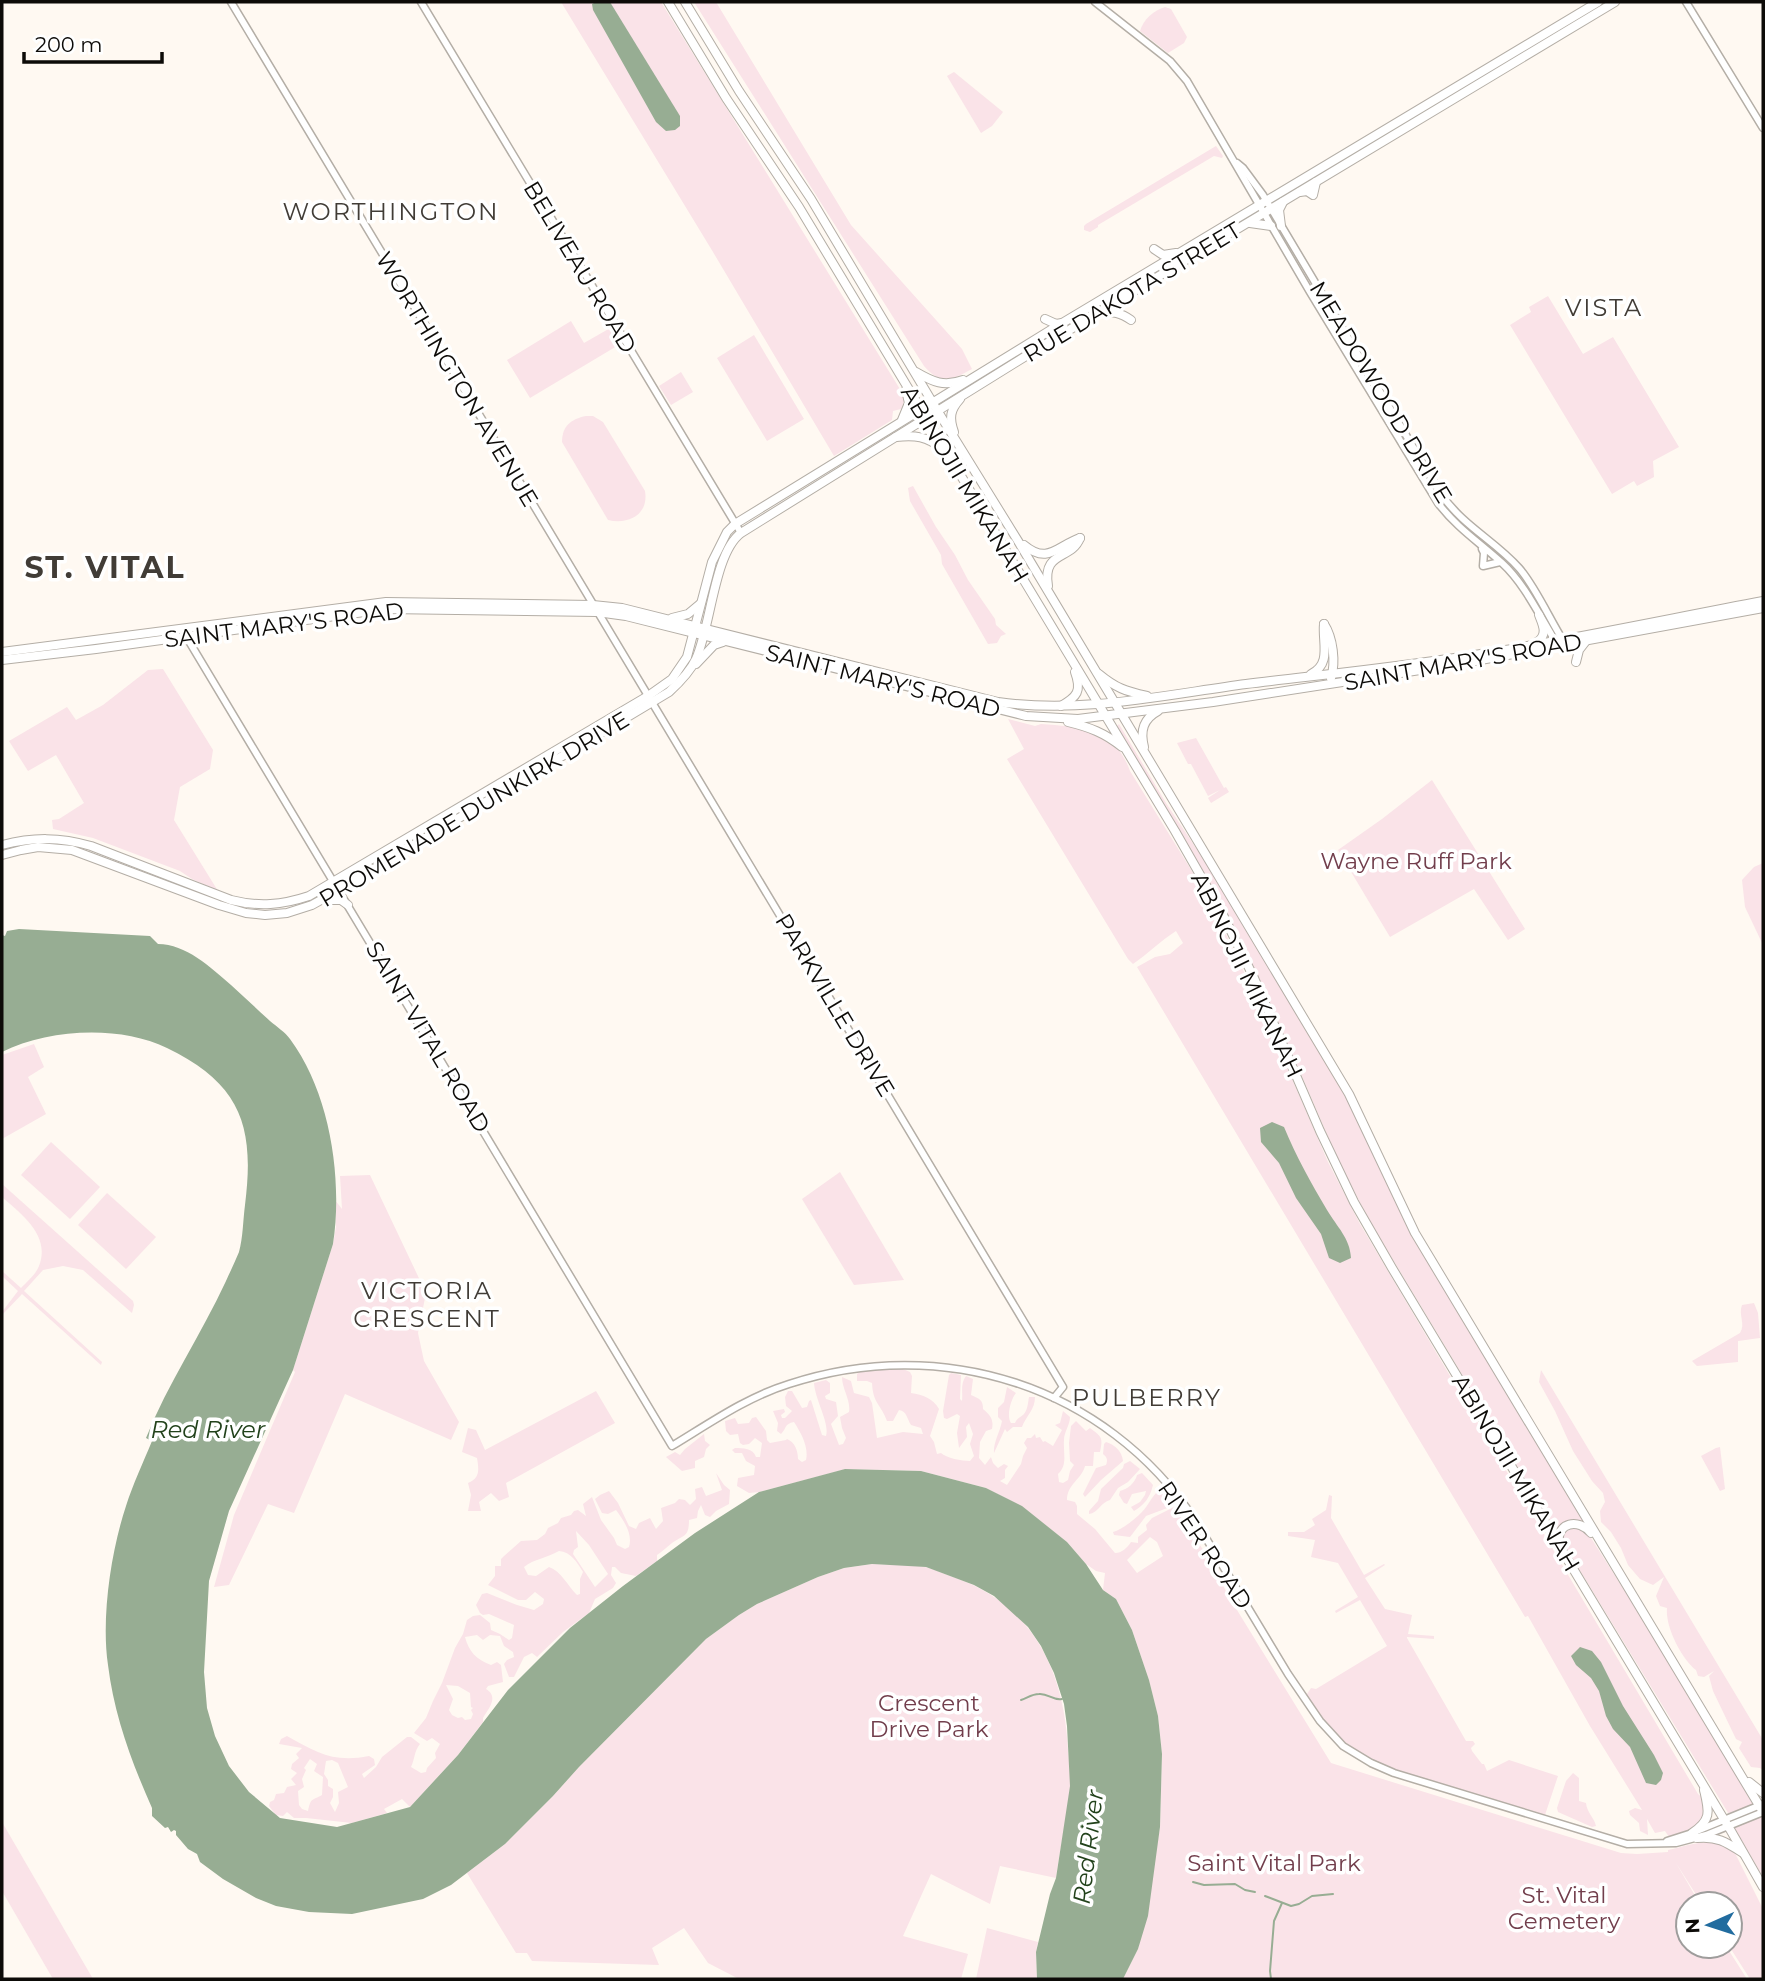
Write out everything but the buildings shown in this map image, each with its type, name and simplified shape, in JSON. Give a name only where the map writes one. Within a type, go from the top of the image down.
[{"type":"main road","name":"ABINOJII MIKANAH","points":[[668,2],[726,98],[799,207],[1223,915],[1354,1202],[1763,1887]]},
{"type":"main road","name":"ABINOJII MIKANAH","points":[[685,2],[739,91],[811,199],[1349,1094],[1415,1233],[1763,1809]]},
{"type":"main road","name":"RUE DAKOTA STREET","points":[[705,633],[723,557],[734,537],[900,423],[935,406],[976,376],[1186,250],[1265,207],[1598,2]]},
{"type":"main road","name":"RUE DAKOTA STREET","points":[[935,406],[965,393],[1247,223],[1265,207],[1283,202],[1300,192],[1307,191],[1313,195],[1317,181],[1615,2]]},
{"type":"main road","points":[[1247,223],[1276,226],[1283,202]]},
{"type":"main road","points":[[1153,270],[1156,264],[1154,249],[1163,256],[1186,250]]},
{"type":"main road","points":[[1095,314],[1123,314],[1131,320]]},
{"type":"main road","points":[[1045,319],[1056,324],[1065,322]]},
{"type":"main road","points":[[914,371],[936,383],[946,384],[976,376]]},
{"type":"main road","points":[[900,423],[909,402],[901,377]]},
{"type":"main road","points":[[958,444],[950,416],[954,405],[965,393]]},
{"type":"main road","name":"RUE DAKOTA STREET","points":[[694,630],[717,550],[735,524],[893,438],[923,413]]},
{"type":"main road","points":[[893,438],[926,438],[947,453]]},
{"type":"main road","points":[[1018,541],[1041,555],[1080,538],[1077,545],[1052,561],[1048,568],[1049,593]]},
{"type":"main road","points":[[663,622],[688,614],[696,609],[703,599]]},
{"type":"main road","name":"SAINT MARY'S ROAD","points":[[705,633],[724,642],[1026,716],[1055,719],[1121,714],[1459,664],[1763,601]]},
{"type":"main road","name":"SAINT MARY'S ROAD","points":[[2,652],[413,606],[622,608],[705,633],[998,702],[1058,707],[1448,659],[1533,644],[1586,641],[1763,608]]},
{"type":"main road","points":[[1533,644],[1544,636],[1539,615]]},
{"type":"main road","points":[[663,622],[684,638],[687,657]]},
{"type":"main road","points":[[1305,677],[1318,671],[1323,665],[1324,624],[1329,632],[1333,653],[1333,673],[1325,685]]},
{"type":"main road","name":"PROMENADE DUNKIRK DRIVE","points":[[651,699],[672,679],[687,657],[694,630]]},
{"type":"main road","name":"SAINT MARY'S ROAD","points":[[2,660],[188,632]]},
{"type":"main road","name":"PROMENADE DUNKIRK DRIVE","points":[[2,855],[38,848],[72,850],[246,913],[287,913],[320,901],[337,887],[651,699],[669,692],[691,668],[705,633]]},
{"type":"main road","points":[[1576,662],[1579,650],[1586,641]]},
{"type":"main road","points":[[691,668],[713,645],[724,642]]},
{"type":"main road","points":[[1058,707],[1073,699],[1079,687],[1071,659]]},
{"type":"main road","points":[[1364,679],[1368,669]]},
{"type":"main road","points":[[1094,670],[1115,687],[1152,697]]},
{"type":"main road","points":[[1348,681],[1356,671]]},
{"type":"main road","points":[[1146,757],[1144,723],[1148,717],[1165,707]]},
{"type":"main road","points":[[1055,719],[1094,729],[1109,736],[1127,751]]},
{"type":"main road","name":"PROMENADE DUNKIRK DRIVE","points":[[2,845],[38,838],[74,841],[247,904],[285,904],[337,887]]},
{"type":"main road","points":[[320,901],[341,900],[348,905]]},
{"type":"main road","points":[[1560,1547],[1559,1535],[1565,1527],[1577,1524],[1584,1526],[1628,1588]]},
{"type":"main road","points":[[1739,1771],[1763,1793]]},
{"type":"main road","points":[[1694,1835],[1708,1816],[1703,1784]]},
{"type":"main road","points":[[1694,1835],[1721,1840],[1745,1854]]},
{"type":"street","name":"WORTHINGTON AVENUE","points":[[231,2],[595,609]]},
{"type":"street","name":"BELIVEAU ROAD","points":[[421,2],[741,533]]},
{"type":"street","name":"MEADOWOOD DRIVE","points":[[1095,2],[1178,69],[1194,91],[1235,162],[1243,168],[1438,503],[1454,523],[1502,563],[1561,642]]},
{"type":"street","points":[[1686,2],[1763,128]]},
{"type":"street","name":"MEADOWOOD DRIVE","points":[[1276,226],[1448,503],[1462,520],[1522,571],[1561,642]]},
{"type":"street","points":[[1480,545],[1484,553],[1483,566],[1502,563]]},
{"type":"street","name":"PARKVILLE DRIVE","points":[[595,609],[1063,1387],[1054,1398]]},
{"type":"street","name":"SAINT VITAL ROAD","points":[[188,632],[190,643],[672,1446]]},
{"type":"street","name":"RIVER ROAD","points":[[672,1446],[740,1405],[785,1385],[838,1370],[871,1365],[915,1364],[964,1369],[1003,1378],[1082,1411],[1147,1463],[1172,1489],[1195,1520],[1305,1702],[1343,1746],[1371,1763],[1394,1773],[1509,1809],[1635,1845],[1658,1844],[1694,1835],[1763,1809]]},
{"type":"green space","points":[[561,2],[661,2],[903,394],[904,402],[901,409],[893,411],[892,420],[834,456]]},
{"type":"green space","points":[[694,2],[716,2],[851,225],[962,349],[972,369],[953,378],[941,379],[924,366]]},
{"type":"green space","points":[[1165,7],[1171,9],[1187,37],[1184,43],[1168,53],[1140,31],[1149,16]]},
{"type":"green space","points":[[954,72],[1003,112],[992,126],[981,133],[947,76]]},
{"type":"green space","points":[[1216,146],[1222,158],[1214,156],[1090,232],[1084,230],[1086,224]]},
{"type":"green space","points":[[1548,296],[1583,354],[1613,337],[1679,447],[1653,461],[1654,477],[1637,486],[1634,481],[1612,494],[1510,325],[1531,312],[1529,307]]},
{"type":"green space","points":[[571,321],[584,343],[612,327],[622,343],[530,398],[507,360]]},
{"type":"green space","points":[[754,335],[804,419],[767,441],[717,358]]},
{"type":"green space","points":[[681,372],[693,392],[671,405],[659,386]]},
{"type":"green space","points":[[586,416],[593,416],[603,422],[645,491],[641,512],[630,519],[608,520],[562,442],[568,424]]},
{"type":"green space","points":[[913,486],[968,580],[995,619],[996,625],[1006,634],[1001,636],[997,643],[988,644],[942,564],[941,555],[910,501],[908,488]]},
{"type":"green space","points":[[163,669],[213,750],[210,769],[180,787],[174,820],[218,891],[180,871],[93,838],[53,829],[52,820],[59,819],[84,803],[56,755],[28,771],[9,741],[67,707],[76,720],[103,705],[148,670]]},
{"type":"green space","points":[[1008,719],[1035,726],[1041,724],[1095,732],[1106,738],[1124,757],[1208,897],[1205,900],[1211,910],[1214,909],[1264,1014],[1328,1162],[1360,1224],[1698,1794],[1703,1798],[1706,1814],[1694,1829],[1669,1837],[1665,1831],[1655,1833],[1647,1819],[1648,1835],[1640,1831],[1639,1823],[1630,1815],[1629,1811],[1635,1808],[1642,1810],[1137,967],[1155,957],[1170,954],[1183,943],[1176,931],[1133,964],[1128,959],[1007,759],[1024,749]]},
{"type":"green space","points":[[1119,724],[1166,803],[1222,887],[1347,1094],[1391,1191],[1585,1523],[1569,1522],[1557,1532],[1369,1220],[1338,1160],[1276,1016],[1223,907],[1117,726]]},
{"type":"green space","points":[[1196,738],[1224,788],[1229,792],[1211,803],[1208,798],[1220,790],[1208,796],[1177,743]]},
{"type":"green space","name":"Wayne Ruff Park","points":[[1432,780],[1525,929],[1508,940],[1474,889],[1390,937],[1338,850]]},
{"type":"green space","points":[[1763,863],[1763,945],[1745,907],[1742,880],[1754,867]]},
{"type":"green space","points":[[34,1044],[44,1067],[28,1077],[46,1114],[2,1139],[2,1055]]},
{"type":"green space","points":[[51,1142],[100,1187],[70,1219],[21,1175]]},
{"type":"green space","points":[[840,1172],[904,1280],[854,1285],[802,1199]]},
{"type":"green space","points":[[370,1175],[426,1293],[418,1333],[424,1361],[459,1422],[451,1440],[345,1394],[294,1513],[268,1504],[229,1585],[214,1587],[234,1515],[295,1372],[293,1370],[333,1244],[336,1227],[335,1200],[342,1209],[340,1176]]},
{"type":"green space","points":[[2,1184],[133,1301],[132,1313],[83,1270],[63,1266],[43,1270],[24,1291],[102,1362],[101,1365],[22,1294],[3,1314],[2,1322],[2,1312],[18,1291],[2,1276],[2,1271],[21,1288],[36,1272],[42,1255],[38,1235],[32,1226],[2,1197]]},
{"type":"green space","points":[[107,1193],[156,1237],[126,1269],[78,1225]]},
{"type":"green space","points":[[1754,1303],[1758,1313],[1760,1338],[1738,1341],[1738,1362],[1697,1366],[1692,1361],[1740,1333],[1742,1305]]},
{"type":"green space","points":[[882,1369],[903,1369],[910,1372],[911,1393],[934,1402],[939,1409],[930,1436],[937,1454],[967,1461],[974,1456],[970,1444],[973,1434],[969,1423],[966,1427],[967,1437],[959,1448],[957,1433],[960,1416],[957,1414],[947,1419],[944,1418],[943,1411],[949,1375],[961,1375],[962,1401],[964,1379],[966,1376],[973,1379],[971,1395],[981,1401],[992,1422],[992,1429],[986,1431],[980,1442],[979,1458],[985,1465],[991,1457],[998,1468],[1004,1464],[1008,1466],[1005,1478],[1000,1481],[1007,1485],[1021,1464],[1027,1448],[1024,1443],[1027,1438],[1035,1434],[1036,1438],[1040,1437],[1043,1442],[1053,1446],[1062,1430],[1055,1425],[1060,1423],[1063,1411],[1070,1417],[1064,1437],[1064,1463],[1058,1474],[1059,1482],[1068,1480],[1074,1465],[1070,1461],[1071,1426],[1076,1421],[1086,1431],[1090,1428],[1097,1433],[1101,1438],[1100,1452],[1094,1452],[1093,1466],[1085,1466],[1069,1490],[1067,1500],[1075,1502],[1077,1514],[1095,1529],[1115,1553],[1124,1550],[1131,1542],[1138,1543],[1138,1537],[1147,1530],[1146,1525],[1152,1518],[1174,1507],[1208,1557],[1229,1597],[1331,1763],[1621,1853],[1668,1852],[1704,1842],[1713,1842],[1729,1848],[1736,1855],[1763,1909],[1763,1979],[1750,1979],[1738,1960],[1744,1960],[1744,1890],[1693,1890],[1676,1863],[1692,1890],[1674,1890],[1674,1960],[1735,1960],[1747,1979],[1123,1979],[1138,1949],[1160,1828],[1162,1754],[1158,1716],[1149,1680],[1132,1630],[1116,1599],[1103,1590],[1105,1573],[1086,1564],[1067,1542],[1021,1506],[986,1488],[921,1471],[846,1469],[759,1492],[749,1493],[737,1486],[738,1478],[754,1475],[755,1466],[746,1461],[742,1453],[732,1450],[747,1449],[760,1457],[762,1443],[755,1438],[749,1444],[743,1445],[738,1434],[730,1435],[726,1431],[725,1421],[735,1418],[738,1424],[749,1423],[756,1417],[766,1431],[770,1443],[790,1440],[802,1462],[806,1460],[804,1440],[794,1422],[787,1425],[781,1434],[777,1431],[778,1423],[773,1411],[784,1409],[785,1412],[781,1415],[785,1418],[792,1411],[786,1406],[785,1397],[788,1391],[792,1391],[802,1408],[807,1407],[811,1400],[822,1435],[826,1436],[826,1425],[814,1383],[826,1380],[830,1383],[830,1393],[825,1396],[826,1399],[836,1402],[838,1416],[831,1424],[839,1445],[843,1444],[846,1438],[840,1417],[849,1412],[842,1377],[851,1381],[854,1393],[869,1397],[877,1438],[903,1432],[923,1434],[921,1428],[911,1425],[902,1411],[899,1410],[893,1421],[887,1421],[876,1400],[872,1383],[857,1381],[857,1374]],"holes":[[[1150,1537],[1157,1542],[1163,1556],[1137,1573],[1127,1560]]]},
{"type":"green space","points":[[1541,1370],[1763,1740],[1763,1770],[1751,1767],[1739,1748],[1742,1742],[1736,1739],[1713,1691],[1709,1676],[1714,1671],[1704,1677],[1698,1676],[1676,1642],[1669,1624],[1667,1608],[1660,1606],[1656,1596],[1664,1577],[1653,1585],[1640,1579],[1628,1565],[1611,1532],[1601,1522],[1600,1511],[1605,1502],[1603,1493],[1573,1451],[1539,1382]]},
{"type":"green space","points":[[1007,1387],[1016,1393],[1010,1408],[1011,1423],[1015,1423],[1024,1414],[1029,1397],[1035,1397],[1035,1402],[1022,1427],[1013,1427],[1007,1432],[1005,1429],[994,1453],[1002,1421],[998,1417],[998,1408],[1004,1402]]},
{"type":"green space","points":[[596,1391],[615,1423],[506,1483],[509,1497],[499,1501],[491,1493],[479,1502],[481,1511],[468,1511],[471,1495],[468,1483],[475,1479],[478,1470],[477,1458],[462,1452],[468,1428],[476,1430],[485,1450]]},
{"type":"green space","points":[[704,1434],[705,1441],[710,1445],[704,1457],[695,1461],[695,1468],[682,1471],[666,1457],[675,1452],[680,1455]]},
{"type":"green space","points":[[1106,1442],[1118,1449],[1123,1461],[1085,1497],[1083,1494],[1096,1468],[1106,1465],[1107,1459],[1103,1454]]},
{"type":"green space","points":[[1720,1447],[1725,1489],[1720,1491],[1701,1456]]},
{"type":"green space","points":[[1130,1461],[1140,1469],[1118,1488],[1110,1500],[1089,1514],[1098,1501],[1101,1489]]},
{"type":"green space","points":[[716,1473],[730,1490],[729,1504],[710,1517],[705,1515],[701,1505],[697,1518],[689,1520],[685,1535],[657,1555],[657,1561],[636,1576],[621,1573],[612,1567],[611,1575],[616,1583],[613,1588],[595,1599],[589,1613],[563,1632],[537,1657],[532,1653],[524,1657],[514,1677],[509,1677],[504,1664],[514,1657],[513,1652],[504,1646],[500,1636],[490,1635],[483,1640],[477,1635],[465,1637],[477,1657],[491,1665],[497,1662],[501,1665],[503,1682],[488,1686],[486,1689],[492,1699],[483,1722],[458,1755],[410,1807],[402,1799],[384,1809],[387,1813],[352,1823],[294,1818],[287,1812],[283,1816],[276,1815],[269,1806],[276,1794],[284,1793],[287,1787],[296,1785],[291,1779],[297,1773],[291,1769],[292,1764],[299,1758],[296,1754],[302,1748],[279,1744],[281,1739],[287,1736],[326,1755],[346,1758],[369,1756],[374,1759],[375,1765],[362,1774],[364,1778],[382,1757],[407,1737],[411,1737],[420,1744],[411,1767],[421,1773],[426,1772],[436,1758],[435,1753],[440,1744],[432,1738],[427,1741],[414,1733],[426,1718],[467,1620],[480,1615],[490,1623],[491,1630],[509,1640],[512,1638],[514,1625],[480,1613],[476,1605],[482,1594],[487,1593],[534,1610],[543,1604],[544,1599],[535,1592],[526,1600],[518,1600],[488,1585],[495,1576],[495,1566],[501,1566],[501,1559],[521,1541],[537,1540],[548,1528],[574,1511],[578,1510],[586,1516],[583,1504],[592,1497],[601,1520],[617,1545],[625,1549],[630,1542],[627,1528],[616,1510],[608,1514],[602,1513],[595,1499],[600,1495],[609,1491],[629,1526],[636,1529],[639,1523],[650,1518],[656,1529],[663,1521],[661,1508],[679,1499],[690,1505],[696,1499],[695,1489],[702,1487],[706,1496],[722,1490]],"holes":[[[576,1531],[608,1574],[595,1587],[573,1554],[578,1547]],[[559,1551],[567,1553],[583,1572],[580,1594],[577,1595],[561,1575],[549,1567],[536,1576],[528,1575],[524,1567]],[[446,1685],[458,1686],[470,1693],[473,1708],[471,1719],[465,1720],[452,1715],[449,1710],[453,1699]],[[310,1759],[317,1764],[314,1771],[323,1777],[322,1795],[311,1801],[308,1811],[299,1805],[298,1791],[304,1787],[302,1779],[306,1770],[304,1768]],[[326,1761],[338,1763],[348,1787],[338,1792],[339,1803],[335,1812],[330,1803],[333,1789],[328,1786],[324,1774]]]},
{"type":"green space","points":[[1142,1473],[1153,1485],[1146,1501],[1134,1511],[1131,1507],[1140,1502],[1146,1491],[1132,1494],[1127,1504],[1119,1495],[1120,1491],[1131,1485],[1137,1475]]},
{"type":"green space","points":[[1160,1490],[1170,1502],[1170,1507],[1146,1516],[1130,1537],[1114,1535],[1113,1532],[1142,1512]]},
{"type":"green space","points":[[1329,1495],[1332,1496],[1331,1518],[1364,1575],[1385,1565],[1365,1578],[1385,1609],[1412,1615],[1408,1634],[1434,1636],[1434,1639],[1407,1638],[1466,1741],[1473,1741],[1475,1744],[1471,1748],[1472,1751],[1487,1771],[1509,1760],[1558,1776],[1545,1815],[1401,1772],[1371,1760],[1348,1746],[1321,1720],[1305,1697],[1311,1688],[1316,1689],[1387,1646],[1360,1600],[1336,1613],[1335,1611],[1358,1597],[1338,1563],[1311,1557],[1315,1540],[1288,1536],[1288,1532],[1304,1532],[1315,1525],[1312,1519],[1326,1510]]},
{"type":"green space","points":[[1575,1527],[1586,1530],[1690,1694],[1755,1804],[1730,1816],[1565,1546],[1566,1532]]},
{"type":"green space","name":"Crescent Drive Park","points":[[872,1564],[925,1567],[983,1590],[1025,1624],[1040,1645],[1060,1694],[1070,1769],[1069,1799],[1056,1878],[1000,1866],[990,1904],[931,1874],[903,1936],[968,1954],[961,1979],[739,1979],[708,1963],[684,1928],[652,1948],[659,1965],[532,1961],[527,1953],[516,1953],[467,1873],[505,1844],[706,1639],[757,1604],[818,1577],[844,1568]]},
{"type":"green space","points":[[1573,1773],[1579,1778],[1579,1801],[1586,1803],[1596,1826],[1592,1827],[1558,1812],[1566,1781]]},
{"type":"green space","points":[[1761,1815],[1763,1820],[1763,1877],[1734,1827]]},
{"type":"green space","points":[[2,1822],[93,1979],[53,1979],[2,1891]]},
{"type":"green space","points":[[987,1928],[1038,1942],[1037,1979],[976,1979]]},
{"type":"water","points":[[610,2],[680,116],[680,126],[675,130],[666,131],[656,122],[593,10],[592,4]]},
{"type":"water","name":"Red River","points":[[19,929],[150,936],[158,944],[188,952],[215,971],[288,1036],[304,1061],[324,1110],[336,1192],[333,1244],[293,1370],[229,1511],[209,1581],[204,1672],[207,1708],[215,1736],[229,1766],[249,1792],[280,1818],[337,1827],[410,1807],[458,1755],[508,1690],[570,1628],[695,1533],[759,1492],[845,1469],[921,1471],[986,1488],[1022,1506],[1067,1542],[1103,1590],[1116,1599],[1132,1630],[1158,1716],[1162,1754],[1160,1827],[1148,1916],[1138,1949],[1123,1979],[1037,1979],[1036,1952],[1056,1878],[1070,1786],[1064,1704],[1054,1673],[1028,1627],[994,1596],[974,1585],[926,1567],[872,1564],[844,1568],[757,1604],[739,1615],[706,1639],[505,1844],[451,1885],[423,1899],[352,1914],[309,1912],[276,1906],[256,1898],[200,1862],[197,1854],[188,1849],[176,1835],[176,1831],[171,1832],[152,1816],[152,1808],[119,1720],[111,1684],[106,1647],[107,1606],[112,1564],[121,1524],[152,1441],[146,1438],[239,1252],[248,1177],[244,1130],[227,1093],[212,1077],[192,1062],[148,1041],[106,1033],[84,1033],[41,1038],[2,1052],[2,935],[5,936],[7,931]]},
{"type":"water","points":[[1272,1122],[1284,1127],[1310,1180],[1346,1239],[1351,1258],[1340,1263],[1329,1258],[1321,1234],[1296,1198],[1279,1163],[1261,1142],[1260,1128]]},
{"type":"water","points":[[1580,1647],[1592,1651],[1601,1662],[1623,1706],[1654,1755],[1663,1773],[1656,1785],[1646,1783],[1630,1747],[1613,1729],[1606,1716],[1599,1691],[1571,1656]]},
{"type":"waterway","points":[[1021,1700],[1039,1694],[1062,1699]]},
{"type":"waterway","points":[[1193,1882],[1204,1885],[1235,1884],[1255,1892]]},
{"type":"waterway","points":[[1265,1896],[1291,1906],[1312,1896],[1333,1894]]},
{"type":"waterway","points":[[1271,1979],[1274,1921],[1282,1903]]},
{"type":"district","name":"WORTHINGTON","points":[[391,211]]},
{"type":"district","name":"VISTA","points":[[1604,307]]},
{"type":"district","name":"ST. VITAL","points":[[105,567]]},
{"type":"district","name":"VICTORIA CRESCENT","points":[[427,1304]]},
{"type":"district","name":"PULBERRY","points":[[1147,1397]]},
{"type":"park label","name":"Saint Vital Park","points":[[1274,1863]]},
{"type":"park label","name":"St. Vital Cemetery","points":[[1564,1908]]}]
